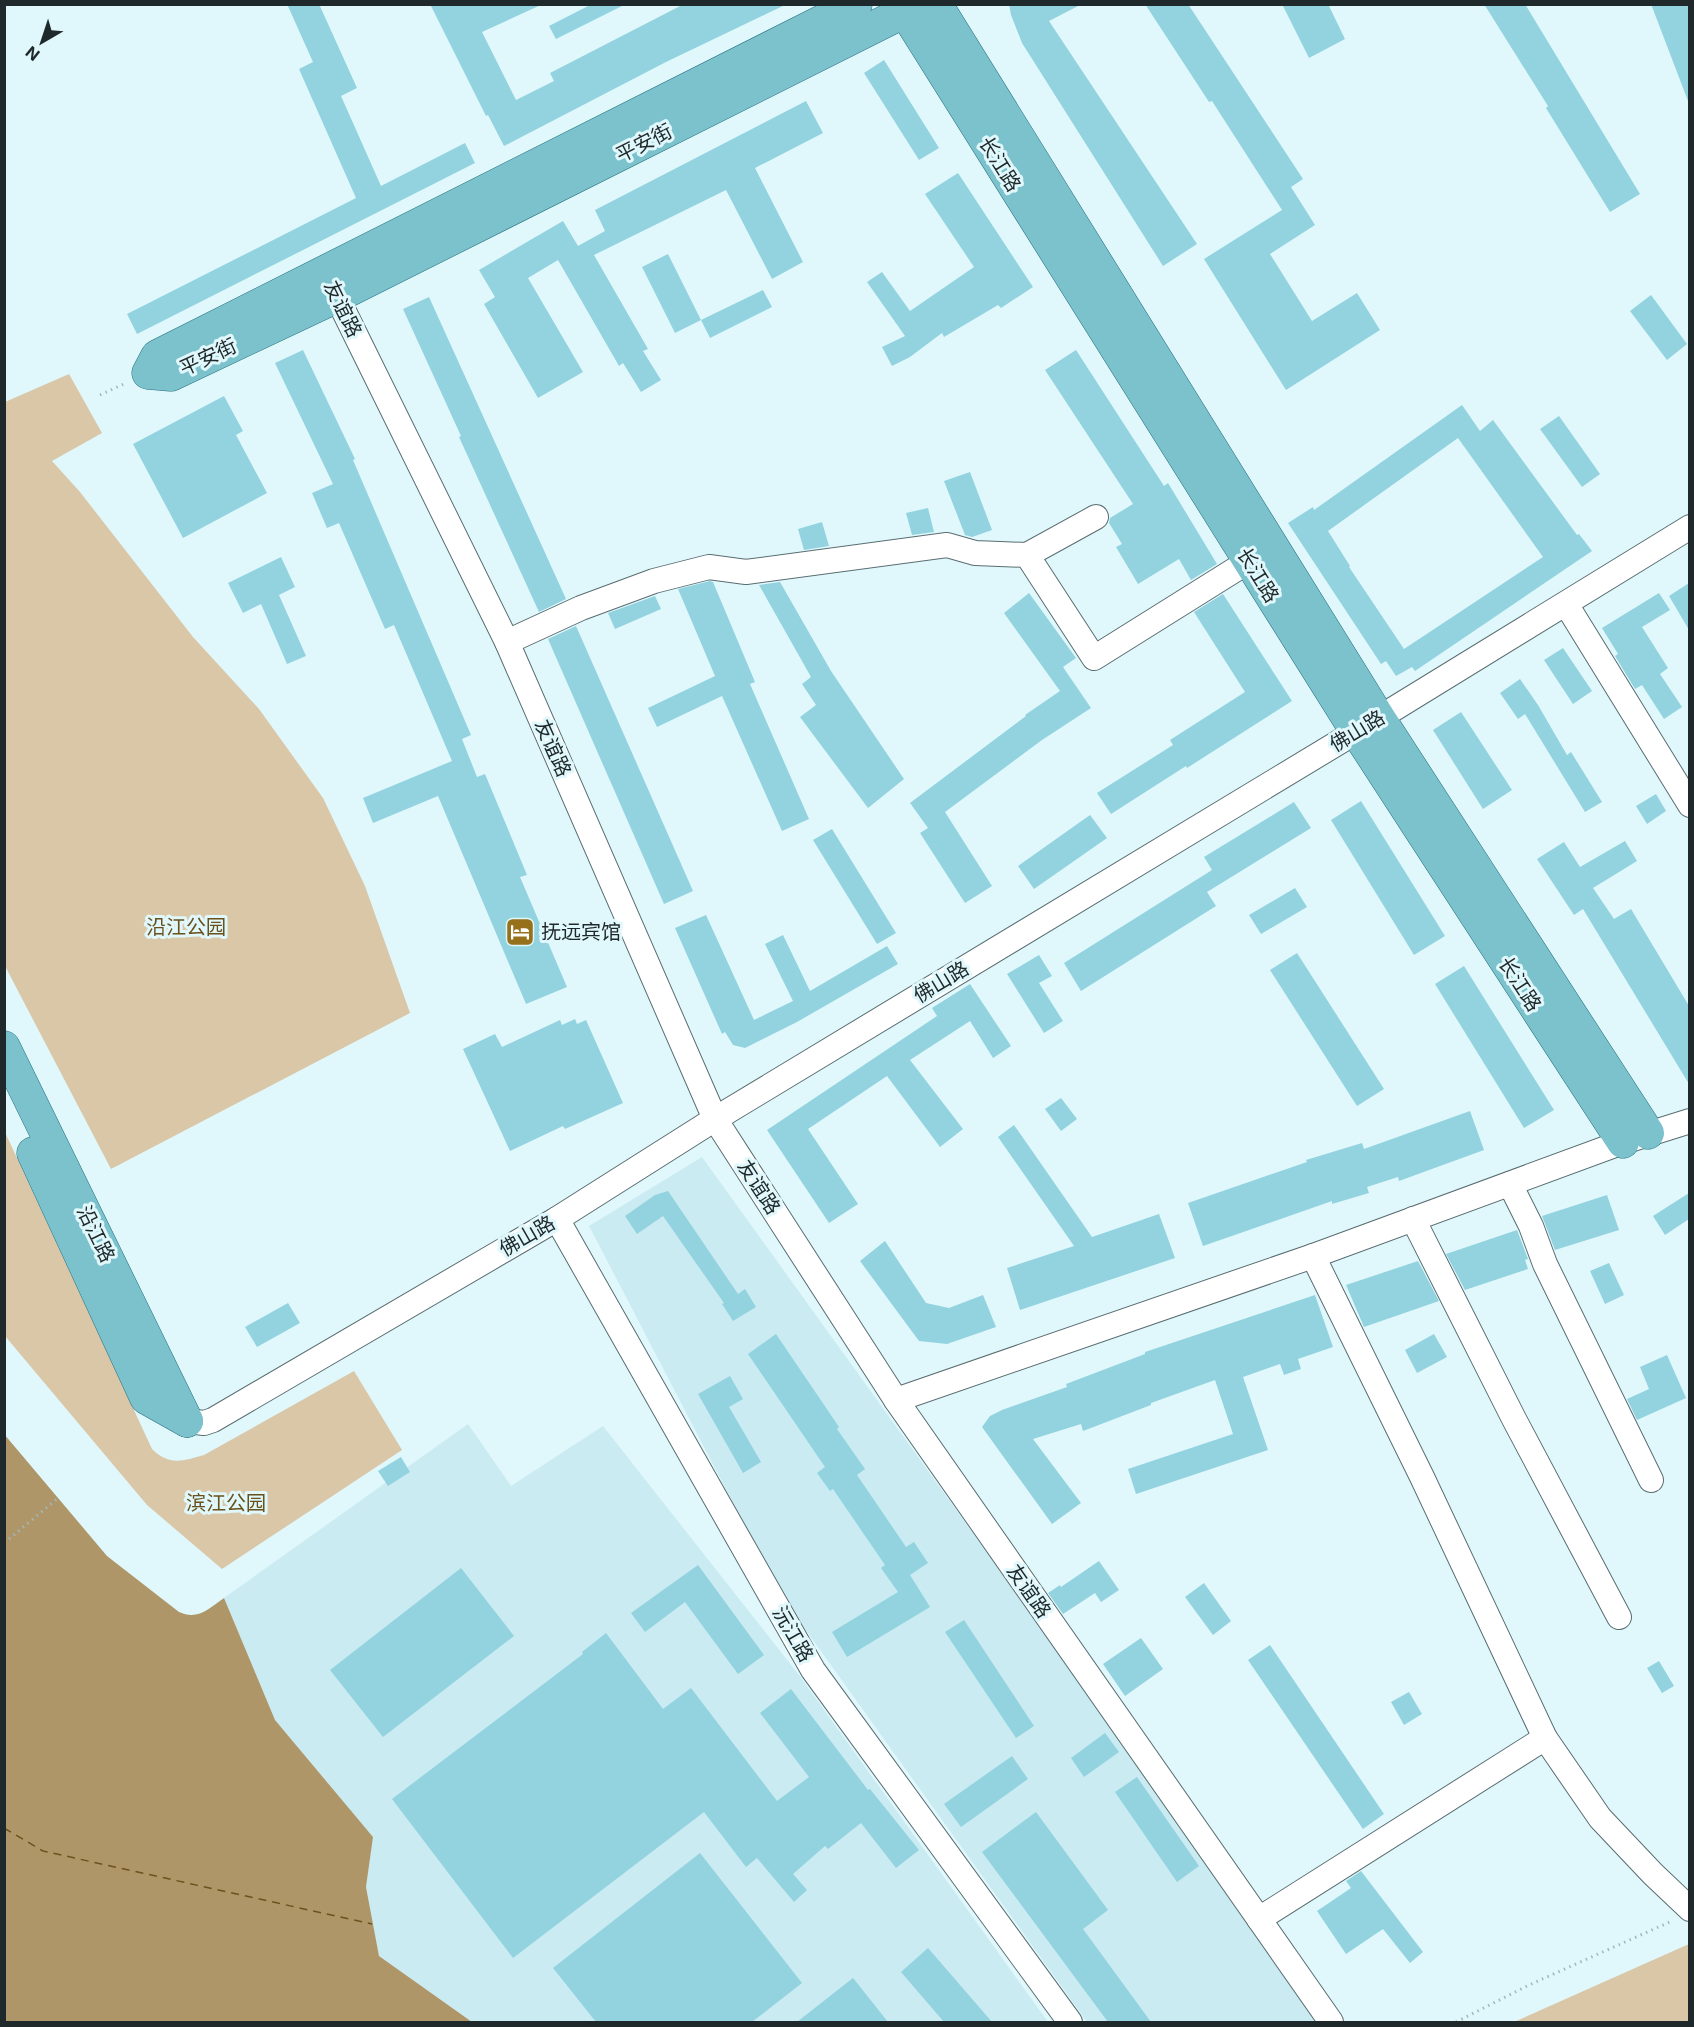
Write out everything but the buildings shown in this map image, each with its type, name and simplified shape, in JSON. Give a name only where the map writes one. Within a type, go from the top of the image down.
[{"type":"main road","name":"平安街","points":[[856,4],[331,285],[171,375],[148,373],[157,356],[331,285],[908,7]]},
{"type":"main road","name":"长江路","points":[[936,4],[1368,725],[1635,1138]]},
{"type":"main road","name":"长江路","points":[[908,7],[1249,561],[1368,725]]},
{"type":"main road","name":"沿江路","points":[[4,1047],[187,1421]]},
{"type":"main road","points":[[4,1092],[146,1398],[187,1421]]},
{"type":"street","name":"友谊路","points":[[331,285],[507,642],[715,1119],[896,1400],[1331,2022]]},
{"type":"street","points":[[507,642],[591,604],[654,581],[709,567],[746,572],[947,545],[975,553],[1027,555],[1096,517]]},
{"type":"street","name":"佛山路","points":[[187,1421],[204,1423],[213,1420],[557,1219],[715,1119],[1368,725],[1689,527]]},
{"type":"street","points":[[1027,555],[1094,658],[1249,561]]},
{"type":"street","points":[[1566,604],[1689,805]]},
{"type":"street","points":[[896,1400],[1313,1256],[1635,1138],[1689,1121]]},
{"type":"street","points":[[1510,1184],[1531,1226],[1545,1264],[1651,1480]]},
{"type":"street","name":"沅江路","points":[[557,1219],[813,1670],[1070,2022]]},
{"type":"street","points":[[1413,1219],[1514,1419],[1619,1617]]},
{"type":"street","points":[[1313,1256],[1422,1477],[1545,1738],[1600,1818],[1653,1874],[1684,1914]]},
{"type":"street","points":[[1259,1919],[1545,1738]]},
{"type":"path","points":[[9,1539],[58,1497]]},
{"type":"path","points":[[1456,2022],[1529,1985],[1684,1914]]},
{"type":"shaded area","points":[[702,1157],[1325,2022],[1087,2022],[782,1597],[589,1226]]},
{"type":"shaded area","points":[[468,1424],[511,1486],[603,1426],[799,1675],[1048,2022],[472,2022],[379,1956],[366,1887],[373,1837],[275,1720],[224,1598]]},
{"type":"shaded area","points":[[4,1434],[107,1556],[179,1612],[198,1614],[224,1598],[275,1720],[373,1837],[366,1887],[379,1956],[472,2022],[5,2022]]},
{"type":"green space","name":"沿江公园","points":[[69,374],[102,433],[52,461],[80,492],[193,637],[259,709],[323,798],[365,886],[410,1013],[111,1169],[5,966],[5,402]]},
{"type":"green space","name":"滨江公园","points":[[4,1130],[152,1449],[158,1454],[176,1461],[204,1455],[354,1371],[402,1450],[222,1569],[147,1505],[5,1336]]},
{"type":"green space","points":[[1689,1944],[1689,2022],[1514,2022]]},
{"type":"ferry route","points":[[4,1828],[43,1851],[372,1924]]},
{"type":"place","name":"抚远宾馆","points":[[520,932]]}]
